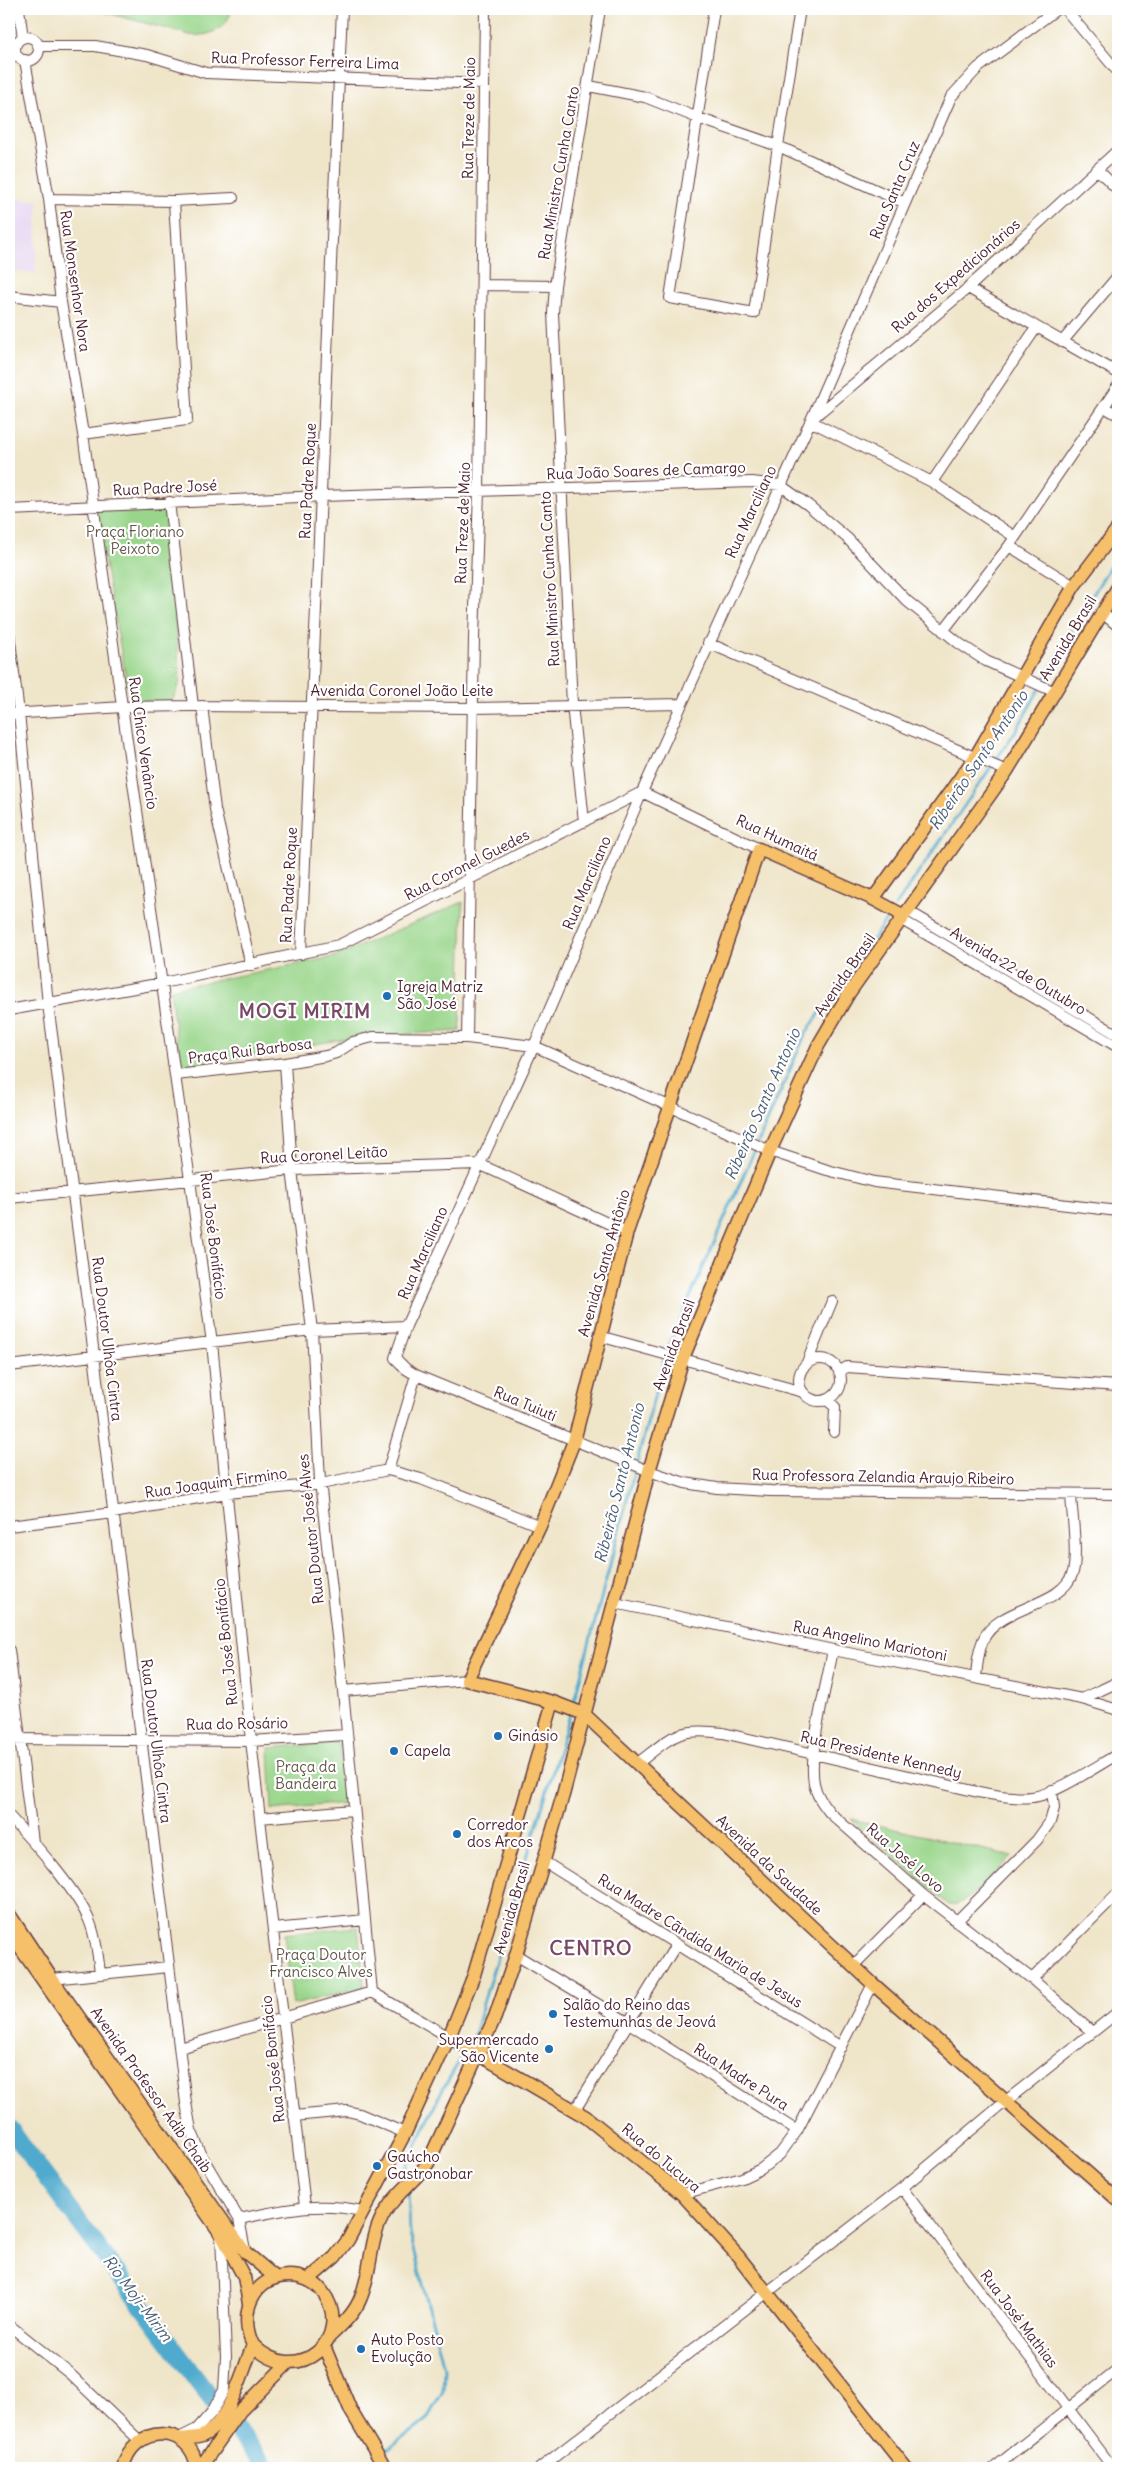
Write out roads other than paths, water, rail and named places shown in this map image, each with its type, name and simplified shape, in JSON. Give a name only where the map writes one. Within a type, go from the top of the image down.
[{"type":"main road","name":"Avenida Brasil","points":[[878,902],[981,759],[1026,679],[1074,586],[1118,528]]},
{"type":"main road","name":"Avenida Brasil","points":[[327,2340],[352,2314],[361,2297],[376,2230],[385,2212],[397,2196],[418,2178],[434,2150],[476,2054],[495,2017],[516,1955],[543,1861],[580,1712],[615,1603],[645,1469],[678,1356],[766,1150],[818,1046],[849,993],[901,914],[1003,769],[1118,586]]},
{"type":"main road","name":"Rua Humaitá","points":[[759,849],[901,914]]},
{"type":"main road","name":"Avenida Santo Antônio","points":[[466,1680],[540,1526],[574,1441],[599,1336],[627,1232],[759,849]]},
{"type":"main road","name":"Avenida da Saudade","points":[[466,1680],[580,1712],[638,1763],[873,1984],[1118,2200]]},
{"type":"main road","name":"Avenida Brasil","points":[[308,2280],[335,2257],[348,2240],[452,2039],[477,1965],[557,1704]]},
{"type":"main road","name":"Avenida Professor Adib Chaib","points":[[9,1914],[52,1979],[245,2252],[276,2278]]},
{"type":"main road","name":"Avenida Professor Adib Chaib","points":[[9,1932],[220,2234],[244,2277],[249,2303]]},
{"type":"main road","name":"Rua do Tucura","points":[[452,2039],[586,2116],[682,2194],[768,2292],[906,2468]]},
{"type":"main road","points":[[292,2276],[308,2280],[319,2288],[327,2298],[332,2310],[333,2323],[327,2340],[308,2359],[288,2363],[274,2360],[262,2354],[253,2345],[246,2324],[249,2303],[255,2292],[264,2283],[276,2278],[292,2276]]},
{"type":"main road","points":[[327,2340],[339,2386],[372,2448],[385,2468]]},
{"type":"main road","points":[[198,2468],[220,2429],[228,2395],[253,2345]]},
{"type":"main road","points":[[179,2438],[201,2436],[220,2429],[288,2363]]},
{"type":"main road","points":[[123,2468],[125,2458],[139,2440],[154,2434],[167,2434],[179,2438],[189,2447],[196,2459],[198,2468]]},
{"type":"street","points":[[19,9],[23,38]]},
{"type":"street","name":"Rua Padre Roque","points":[[301,954],[342,9]]},
{"type":"street","name":"Rua Treze de Maio","points":[[467,1038],[479,492],[485,9]]},
{"type":"street","name":"Rua Ministro Cunha Canto","points":[[584,822],[572,704],[560,489],[553,313],[555,286],[600,9]]},
{"type":"street","points":[[714,9],[670,298],[754,313],[800,9]]},
{"type":"street","name":"Rua Santa Cruz","points":[[810,421],[951,97],[960,86],[1024,32],[1057,9]]},
{"type":"street","points":[[1065,9],[1118,72]]},
{"type":"street","points":[[23,38],[31,38],[38,46],[36,56],[25,60],[18,57],[12,50],[17,42],[23,38]]},
{"type":"street","name":"Rua Professor Ferreira Lima","points":[[38,46],[95,46],[147,55],[206,73],[484,84]]},
{"type":"street","name":"Rua Monsenhor Nora","points":[[25,60],[49,200],[61,302],[83,434],[92,507]]},
{"type":"street","points":[[589,86],[645,97],[778,146],[905,203]]},
{"type":"street","name":"Rua dos Expedicionários","points":[[810,421],[968,288],[1118,150]]},
{"type":"street","points":[[1097,169],[1118,190]]},
{"type":"street","points":[[49,200],[233,198]]},
{"type":"street","points":[[83,434],[187,420],[174,200]]},
{"type":"street","points":[[1062,342],[1118,276]]},
{"type":"street","points":[[482,285],[555,286]]},
{"type":"street","points":[[968,288],[1118,373]]},
{"type":"street","points":[[9,296],[61,302]]},
{"type":"street","points":[[932,482],[1036,328]]},
{"type":"street","points":[[943,631],[1009,546],[1118,386]]},
{"type":"street","points":[[1104,407],[1118,415]]},
{"type":"street","points":[[810,421],[932,482],[1015,537]]},
{"type":"street","name":"Rua Marciliano","points":[[395,1358],[406,1326],[534,1046],[642,792],[810,421]]},
{"type":"street","name":"Rua João Soares de Camargo","points":[[322,496],[752,482],[780,485]]},
{"type":"street","points":[[780,485],[846,538],[907,601],[943,631],[986,661],[1051,690]]},
{"type":"street","name":"Rua Padre José","points":[[9,510],[322,496]]},
{"type":"street","points":[[169,502],[197,706],[215,809],[251,966]]},
{"type":"street","name":"Rua Chico Venâncio","points":[[92,507],[163,983]]},
{"type":"street","points":[[1009,546],[1074,586]]},
{"type":"street","points":[[1101,612],[1118,626]]},
{"type":"street","name":"Rua Doutor Ulhôa Cintra","points":[[9,633],[14,714],[48,1004],[94,1355],[186,2103],[191,2130],[203,2158],[238,2219],[245,2252]]},
{"type":"street","points":[[708,643],[1003,769]]},
{"type":"street","name":"Avenida Coronel João Leite","points":[[14,714],[123,707],[312,705],[473,708],[572,704],[681,704]]},
{"type":"street","name":"Rua Coronel Guedes","points":[[301,954],[339,945],[642,792]]},
{"type":"street","name":"Rua Humaitá","points":[[642,792],[759,849]]},
{"type":"street","name":"Avenida 22 de Outubro","points":[[901,914],[1118,1035]]},
{"type":"street","name":"Avenida 22 de Outubro","points":[[901,914],[1118,1047]]},
{"type":"street","points":[[9,1010],[163,983],[301,954]]},
{"type":"street","name":"Praça Rui Barbosa","points":[[163,983],[176,1075],[285,1063],[326,1056],[336,1053],[353,1042],[373,1037],[467,1038],[534,1046],[766,1150],[827,1170],[874,1182],[1118,1211]]},
{"type":"street","name":"Rua Doutor José Alves","points":[[285,1063],[292,1170],[312,1330],[321,1484],[372,1992]]},
{"type":"street","name":"Rua José Bonifácio","points":[[176,1075],[212,1343],[251,1741],[305,2206]]},
{"type":"street","name":"Rua Coronel Leitão","points":[[9,1198],[292,1170],[479,1164],[627,1232]]},
{"type":"street","points":[[802,1392],[799,1378],[832,1300]]},
{"type":"street","points":[[9,1366],[312,1330],[406,1326]]},
{"type":"street","points":[[599,1336],[678,1356],[802,1392],[814,1400],[827,1400],[838,1391],[840,1385],[839,1372],[836,1366],[824,1360],[806,1365]]},
{"type":"street","name":"Rua Tuiuti","points":[[395,1358],[406,1369],[416,1375],[645,1469]]},
{"type":"street","points":[[839,1372],[847,1367],[1118,1386]]},
{"type":"street","points":[[416,1375],[388,1470],[421,1479],[540,1526]]},
{"type":"street","points":[[827,1400],[834,1407],[834,1432]]},
{"type":"street","name":"Rua Professora Zelandia Araujo Ribeiro","points":[[645,1469],[685,1483],[717,1488],[762,1491],[1118,1494]]},
{"type":"street","name":"Rua Joaquim Firmino","points":[[9,1526],[113,1513],[227,1494],[321,1484],[388,1470]]},
{"type":"street","points":[[976,1678],[978,1653],[984,1638],[992,1628],[1007,1617],[1053,1595],[1067,1584],[1073,1571],[1071,1495]]},
{"type":"street","name":"Rua Angelino Mariotoni","points":[[615,1603],[833,1650],[1082,1699],[1118,1710]]},
{"type":"street","points":[[9,1650],[33,1842]]},
{"type":"street","name":"Rua José Lovo","points":[[833,1650],[813,1755],[814,1783],[820,1799],[830,1813],[923,1895],[1032,1979],[1092,2032]]},
{"type":"street","name":"Avenida da Saudade","points":[[343,1691],[466,1680]]},
{"type":"street","points":[[1082,1699],[1118,1682]]},
{"type":"street","name":"Rua Presidente Kennedy","points":[[638,1763],[664,1743],[684,1731],[699,1730],[723,1733],[813,1755],[1012,1798],[1034,1797],[1052,1790],[1118,1754]]},
{"type":"street","name":"Rua do Rosário","points":[[9,1739],[251,1741],[346,1735]]},
{"type":"street","points":[[956,1922],[1036,1840],[1050,1822],[1054,1808],[1052,1790]]},
{"type":"street","points":[[260,1818],[353,1810]]},
{"type":"street","points":[[9,1816],[33,1842],[79,1902],[89,1920],[95,1937],[100,1973]]},
{"type":"street","name":"Rua Madre Cãndida Maria de Jesus","points":[[543,1861],[841,2047]]},
{"type":"street","points":[[1032,1979],[1118,1894]]},
{"type":"street","points":[[854,1965],[923,1895]]},
{"type":"street","points":[[274,1929],[365,1920]]},
{"type":"street","points":[[575,2110],[676,1945]]},
{"type":"street","name":"Rua Madre Pura","points":[[516,1955],[629,2023],[797,2131]]},
{"type":"street","points":[[52,1979],[168,1967]]},
{"type":"street","points":[[682,2194],[742,2178],[761,2169],[780,2154],[797,2131],[873,1984]]},
{"type":"street","points":[[180,2048],[283,2016],[372,1992]]},
{"type":"street","name":"Rua do Tucura","points":[[372,1992],[452,2039]]},
{"type":"street","points":[[540,2468],[902,2188],[1092,2032],[1116,2018]]},
{"type":"street","points":[[294,2116],[346,2111],[360,2114],[405,2133]]},
{"type":"street","name":"Rua José Mathias","points":[[902,2188],[1113,2468]]},
{"type":"street","points":[[238,2219],[305,2206],[338,2206],[362,2211]]},
{"type":"street","points":[[179,2438],[197,2429],[228,2395],[220,2234]]},
{"type":"street","points":[[9,2325],[69,2374],[139,2440]]},
{"type":"street","points":[[994,2468],[1118,2369]]},
{"type":"waterway","name":"Ribeirão Santo Antonio","points":[[895,907],[1017,729],[1073,628],[1118,553]]},
{"type":"waterway","name":"Ribeirão Santo Antonio","points":[[573,1705],[666,1352],[806,1033],[891,913]]},
{"type":"waterway","name":"Ribeirão Santo Antonio","points":[[469,2044],[473,2037],[571,1711]]},
{"type":"waterway","name":"Ribeirão Santo Antonio","points":[[407,2181],[405,2169],[440,2094],[466,2050]]},
{"type":"waterway","name":"Rio Moji-Mirim","points":[[9,2128],[212,2400],[267,2468]]},
{"type":"waterway","name":"Ribeirão Santo Antonio","points":[[381,2455],[427,2419],[443,2391],[444,2368],[410,2233],[408,2190]]},
{"type":"waterway","name":"Ribeirão Santo Antonio","points":[[363,2468],[376,2459]]},
{"type":"place","name":"Igreja Matriz São José","points":[[387,996]]},
{"type":"place","name":"Ginásio","points":[[498,1736]]},
{"type":"place","name":"Capela","points":[[394,1751]]},
{"type":"place","name":"Corredor dos Arcos","points":[[457,1834]]},
{"type":"place","name":"Salão do Reino das Testemunhas de Jeová","points":[[553,2014]]},
{"type":"place","name":"Supermercado São Vicente","points":[[549,2049]]},
{"type":"place","name":"Gaúcho Gastronobar","points":[[377,2166]]},
{"type":"place","name":"Auto Posto Evolução","points":[[361,2349]]},
{"type":"district","name":"MOGI MIRIM","points":[[305,1011]]},
{"type":"district","name":"CENTRO","points":[[591,1948]]},
{"type":"park label","name":"Praça Floriano Peixoto","points":[[135,540]]},
{"type":"park label","name":"Praça da Bandeira","points":[[306,1776]]},
{"type":"park label","name":"Praça Doutor Francisco Alves","points":[[321,1964]]}]
